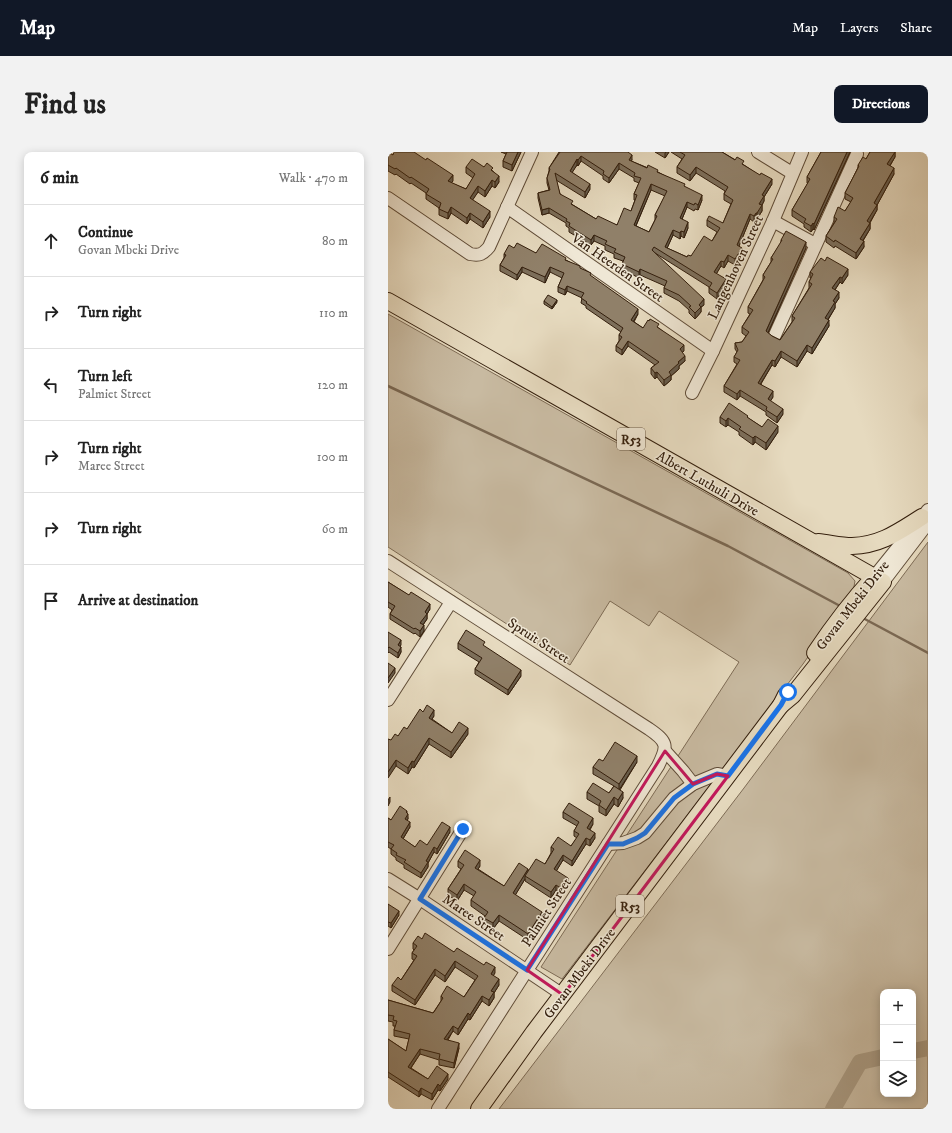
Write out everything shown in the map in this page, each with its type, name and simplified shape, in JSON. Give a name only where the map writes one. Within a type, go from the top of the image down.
[{"type":"main road","name":"Albert Luthuli Drive","points":[[388,301],[878,580]]},
{"type":"main road","points":[[810,541],[850,546],[869,545],[884,540],[926,517]]},
{"type":"main road","name":"Govan Mbeki Drive","points":[[479,1109],[534,1032],[781,705],[788,692],[878,580]]},
{"type":"street","points":[[388,198],[470,254],[478,256],[484,254],[490,247],[532,152]]},
{"type":"street","points":[[758,152],[792,173]]},
{"type":"street","name":"Langenhoven Street","points":[[692,394],[773,220],[802,152]]},
{"type":"street","points":[[775,335],[857,154]]},
{"type":"street","name":"Van Heerden Street","points":[[507,207],[712,352]]},
{"type":"street","points":[[773,220],[815,244]]},
{"type":"street","name":"Govan Mbeki Drive","points":[[878,580],[926,517]]},
{"type":"street","name":"Spruit Street","points":[[388,561],[656,733],[665,744],[665,751],[684,770],[693,784]]},
{"type":"street","points":[[388,700],[451,602]]},
{"type":"street","name":"Palmiet Street","points":[[438,1109],[658,766],[665,751]]},
{"type":"street","points":[[608,844],[623,844],[645,833],[674,798],[693,784],[717,774],[728,776]]},
{"type":"street","points":[[388,949],[463,829]]},
{"type":"street","name":"Maree Street","points":[[388,879],[563,995]]},
{"type":"highlighted area","points":[[665,751],[693,784],[717,774],[728,776],[563,995],[527,970]]},
{"type":"shaded area","points":[[388,314],[848,573],[855,581],[853,592],[803,664],[562,979],[541,967],[739,662],[659,611],[649,626],[610,601],[570,665],[388,547]]},
{"type":"shaded area","points":[[928,542],[928,1109],[499,1109],[744,788]]},
{"type":"building","points":[[388,152],[393,155],[394,152],[414,152],[426,160],[427,158],[453,175],[448,181],[466,189],[475,174],[466,167],[472,159],[484,167],[487,163],[493,168],[491,170],[499,176],[495,182],[492,180],[485,191],[478,186],[470,198],[490,211],[483,222],[470,213],[467,218],[451,207],[448,213],[439,209],[441,203],[426,194],[429,189],[396,168],[395,169],[388,165]]},
{"type":"building","points":[[507,152],[518,152],[512,165],[503,161]]},
{"type":"building","points":[[560,152],[628,152],[632,155],[629,160],[647,168],[648,165],[658,170],[657,172],[685,184],[684,186],[702,195],[698,205],[687,202],[680,218],[688,222],[684,232],[681,231],[680,233],[673,230],[665,247],[687,257],[688,255],[691,256],[704,236],[712,241],[720,228],[707,220],[709,216],[723,223],[733,200],[724,194],[728,187],[696,167],[690,175],[677,167],[685,155],[680,152],[722,152],[735,160],[737,157],[744,161],[742,164],[760,175],[761,173],[772,179],[762,195],[764,196],[759,204],[762,205],[757,213],[754,216],[750,214],[737,245],[742,248],[735,259],[728,255],[724,262],[721,261],[714,272],[726,279],[717,293],[709,288],[712,283],[654,247],[652,250],[704,299],[699,305],[701,307],[695,313],[689,307],[691,306],[679,295],[664,288],[667,281],[640,269],[639,272],[622,264],[625,257],[614,252],[616,249],[605,244],[607,241],[594,235],[591,240],[569,226],[570,223],[566,221],[567,219],[549,208],[542,210],[538,193],[550,190],[547,178],[549,168]],"holes":[[[581,156],[604,171],[603,174],[609,178],[619,163],[635,173],[634,176],[641,178],[634,194],[637,195],[631,211],[624,208],[617,225],[598,216],[596,219],[571,204],[573,201],[560,194],[555,173],[585,192],[590,184],[570,171],[577,159],[578,160]],[[651,184],[667,191],[655,215],[657,216],[649,232],[634,225]]]},
{"type":"building","points":[[821,152],[847,152],[814,224],[813,223],[811,226],[804,222],[806,219],[792,210],[810,179],[807,177]]},
{"type":"building","points":[[870,152],[895,152],[887,164],[894,168],[874,203],[877,205],[867,221],[870,223],[860,239],[864,241],[856,253],[835,240],[834,242],[826,236],[837,219],[834,217],[838,207],[845,211],[853,198],[845,193],[859,166],[858,165],[863,157],[866,159]]},
{"type":"building","points":[[786,231],[806,242],[766,331],[772,336],[780,340],[795,318],[792,316],[812,284],[809,282],[813,274],[810,272],[821,258],[825,261],[827,257],[848,269],[842,278],[840,277],[832,288],[839,292],[833,301],[835,302],[825,318],[829,320],[812,348],[807,345],[797,361],[781,351],[775,361],[772,360],[758,383],[773,391],[768,399],[783,409],[777,417],[766,410],[767,407],[740,390],[737,394],[724,386],[740,360],[734,357],[738,350],[735,343],[742,342],[749,332],[742,327],[753,310],[748,307],[765,277],[763,275],[773,259],[771,258]]},
{"type":"building","points":[[517,243],[536,253],[542,244],[566,258],[565,260],[580,266],[580,268],[591,273],[590,275],[638,309],[631,320],[643,328],[650,319],[659,324],[657,327],[684,345],[680,349],[685,356],[669,372],[671,375],[664,380],[657,372],[655,373],[651,368],[659,362],[628,341],[622,350],[616,346],[622,337],[619,335],[623,328],[586,303],[587,302],[581,298],[584,293],[567,286],[565,290],[558,287],[564,273],[550,267],[545,277],[522,267],[517,275],[500,265],[506,255],[504,254],[509,245],[514,248]]},
{"type":"building","points":[[548,295],[557,300],[552,307],[544,301]]},
{"type":"building","points":[[729,403],[762,427],[768,419],[778,426],[766,443],[755,436],[753,438],[739,429],[741,427],[728,418],[726,421],[720,417]]},
{"type":"building","points":[[388,582],[409,595],[411,592],[430,604],[425,612],[427,614],[420,623],[424,625],[420,631],[415,628],[414,629],[390,614],[395,606],[388,602]]},
{"type":"building","points":[[466,630],[485,642],[483,645],[521,670],[508,690],[475,669],[482,658],[458,643]]},
{"type":"building","points":[[388,632],[401,640],[398,645],[401,647],[398,653],[389,647],[388,648]]},
{"type":"building","points":[[388,663],[395,668],[388,678]]},
{"type":"building","points":[[427,705],[434,710],[429,718],[452,733],[459,722],[468,728],[451,752],[429,738],[414,762],[412,761],[408,768],[396,760],[388,772],[388,739],[391,740],[395,734],[398,736],[404,727],[407,729],[420,709],[423,712]]},
{"type":"building","points":[[615,742],[637,756],[619,784],[593,767],[599,759],[603,761]]},
{"type":"building","points":[[593,783],[609,793],[614,786],[623,792],[618,800],[614,797],[606,810],[599,805],[601,801],[587,792]]},
{"type":"building","points":[[569,803],[593,818],[587,828],[595,833],[590,840],[586,838],[572,861],[563,855],[554,869],[568,878],[562,889],[556,885],[551,892],[525,876],[536,859],[545,864],[554,849],[551,847],[558,837],[571,846],[579,834],[574,831],[579,822],[563,812]]},
{"type":"building","points":[[400,806],[407,811],[406,812],[408,814],[405,819],[410,822],[401,837],[415,847],[420,840],[427,845],[442,822],[450,827],[437,849],[434,847],[426,861],[428,862],[421,873],[404,862],[406,860],[396,855],[397,853],[391,849],[394,845],[388,842],[388,818],[391,820]]},
{"type":"building","points":[[465,850],[480,860],[475,868],[504,886],[519,863],[528,869],[513,893],[542,912],[528,934],[499,915],[493,923],[484,918],[488,912],[471,900],[476,892],[464,884],[457,895],[448,889],[464,865],[458,861]]},
{"type":"building","points":[[388,904],[399,911],[391,923],[388,922]]},
{"type":"building","points":[[425,933],[454,952],[457,948],[484,965],[486,962],[495,967],[491,974],[499,979],[491,991],[494,992],[489,1000],[482,996],[470,1015],[468,1013],[458,1029],[453,1026],[444,1039],[459,1043],[454,1063],[439,1059],[440,1054],[420,1049],[408,1067],[428,1079],[437,1066],[448,1074],[440,1086],[438,1084],[432,1094],[421,1088],[419,1092],[388,1072],[388,1039],[406,1051],[410,1034],[394,1030],[397,1021],[393,1020],[394,1016],[388,1015],[388,1000],[433,1013],[443,998],[441,996],[447,986],[464,997],[478,976],[455,961],[445,976],[435,969],[415,1000],[392,985],[398,977],[401,980],[417,956],[412,953],[417,946],[413,943],[418,936],[422,939]]},
{"type":"waterway","points":[[388,386],[728,546],[842,607]]},
{"type":"waterway","points":[[861,617],[928,653]]},
{"type":"waterway","points":[[916,1050],[928,1048]]},
{"type":"waterway","points":[[833,1109],[860,1062],[880,1058]]},
{"type":"route","points":[[463,829],[420,899],[527,970],[608,844],[623,844],[645,833],[674,798],[693,784],[717,774],[728,776],[781,705],[788,692]]}]
